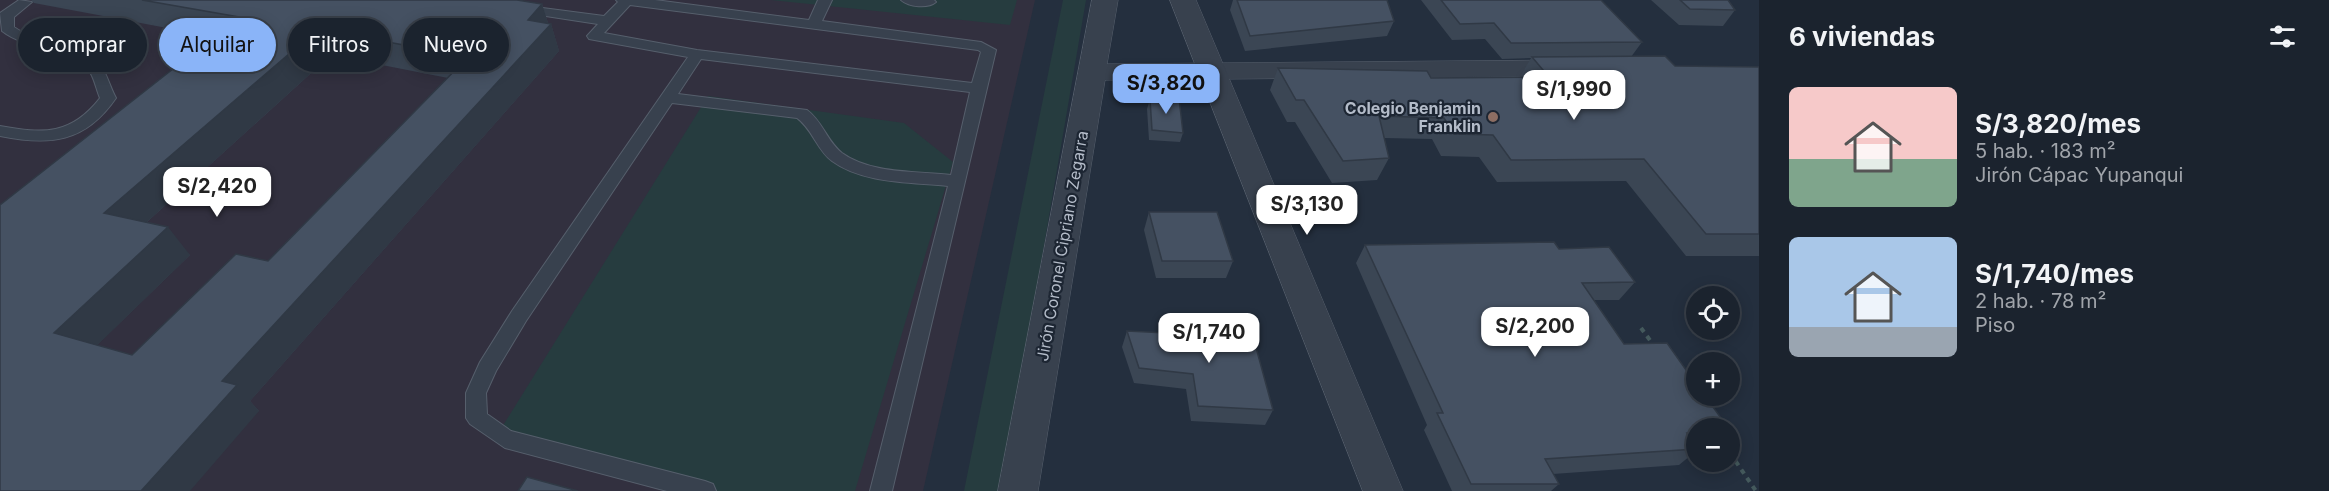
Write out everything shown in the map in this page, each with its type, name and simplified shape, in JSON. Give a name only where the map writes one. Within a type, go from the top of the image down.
[{"type":"street","name":"Jirón Coronel Cipriano Zegarra","points":[[1018,491],[1105,0]]},
{"type":"street","points":[[1183,0],[1383,491]]},
{"type":"street","points":[[1093,72],[1593,68]]},
{"type":"lane","points":[[488,0],[494,4],[608,21]]},
{"type":"lane","points":[[881,491],[989,50],[814,24],[625,0],[594,36],[697,54],[978,88]]},
{"type":"lane","points":[[814,24],[825,0]]},
{"type":"lane","points":[[908,0],[928,2]]},
{"type":"lane","points":[[0,131],[32,138],[68,134],[95,117],[108,98],[92,65],[73,54],[17,38],[7,28],[3,18],[26,2]]},
{"type":"lane","points":[[697,54],[670,98],[519,316],[487,368],[476,393],[477,418],[505,439],[705,491]]},
{"type":"lane","points":[[670,98],[801,114],[819,127],[827,146],[846,163],[868,170],[958,181]]},
{"type":"path","points":[[1641,328],[1661,355]]},
{"type":"path","points":[[1740,468],[1756,491]]},
{"type":"shaded area","points":[[0,0],[1035,0],[923,491],[0,491]]},
{"type":"green space","points":[[771,0],[1017,0],[1010,25]]},
{"type":"green space","points":[[1063,0],[1086,0],[1002,491],[964,491]]},
{"type":"green space","points":[[708,96],[904,123],[953,162],[855,491],[707,491],[499,432]]},
{"type":"building","points":[[142,0],[517,0],[542,4],[528,20],[551,24],[509,70],[509,18],[403,18],[403,45],[391,43],[391,18],[288,18],[288,55],[276,65],[276,18],[238,18]]},
{"type":"building","points":[[1237,0],[1387,0],[1394,21],[1250,36]]},
{"type":"building","points":[[1441,0],[1601,0],[1642,42],[1511,43],[1494,23],[1460,24]]},
{"type":"building","points":[[1680,0],[1728,0],[1735,10],[1690,9]]},
{"type":"building","points":[[1665,56],[1675,66],[1759,67],[1759,234],[1706,234],[1644,159],[1511,160],[1493,135],[1454,134],[1444,118],[1379,116],[1389,158],[1343,161],[1304,100],[1296,100],[1278,68],[1427,71],[1431,78],[1549,77],[1532,57]]},
{"type":"building","points":[[169,72],[268,72],[104,213],[168,227],[54,333],[132,355],[236,254],[268,261],[453,72],[507,72],[222,381],[237,385],[141,491],[0,491],[0,205]]},
{"type":"building","points":[[1179,98],[1183,133],[1152,130],[1150,99]]},
{"type":"building","points":[[1149,212],[1217,212],[1233,261],[1162,261]]},
{"type":"building","points":[[1554,242],[1559,249],[1609,247],[1635,282],[1582,283],[1624,344],[1667,343],[1686,370],[1686,406],[1712,406],[1721,418],[1686,418],[1686,450],[1545,459],[1559,484],[1471,484],[1437,413],[1443,413],[1365,245]]},
{"type":"building","points":[[1185,325],[1251,329],[1273,410],[1198,406],[1193,374],[1139,368],[1127,331],[1186,334]]},
{"type":"building","points":[[527,477],[578,491],[518,491]]},
{"type":"place","name":"Colegio Benjamin Franklin","points":[[1493,117]]}]
